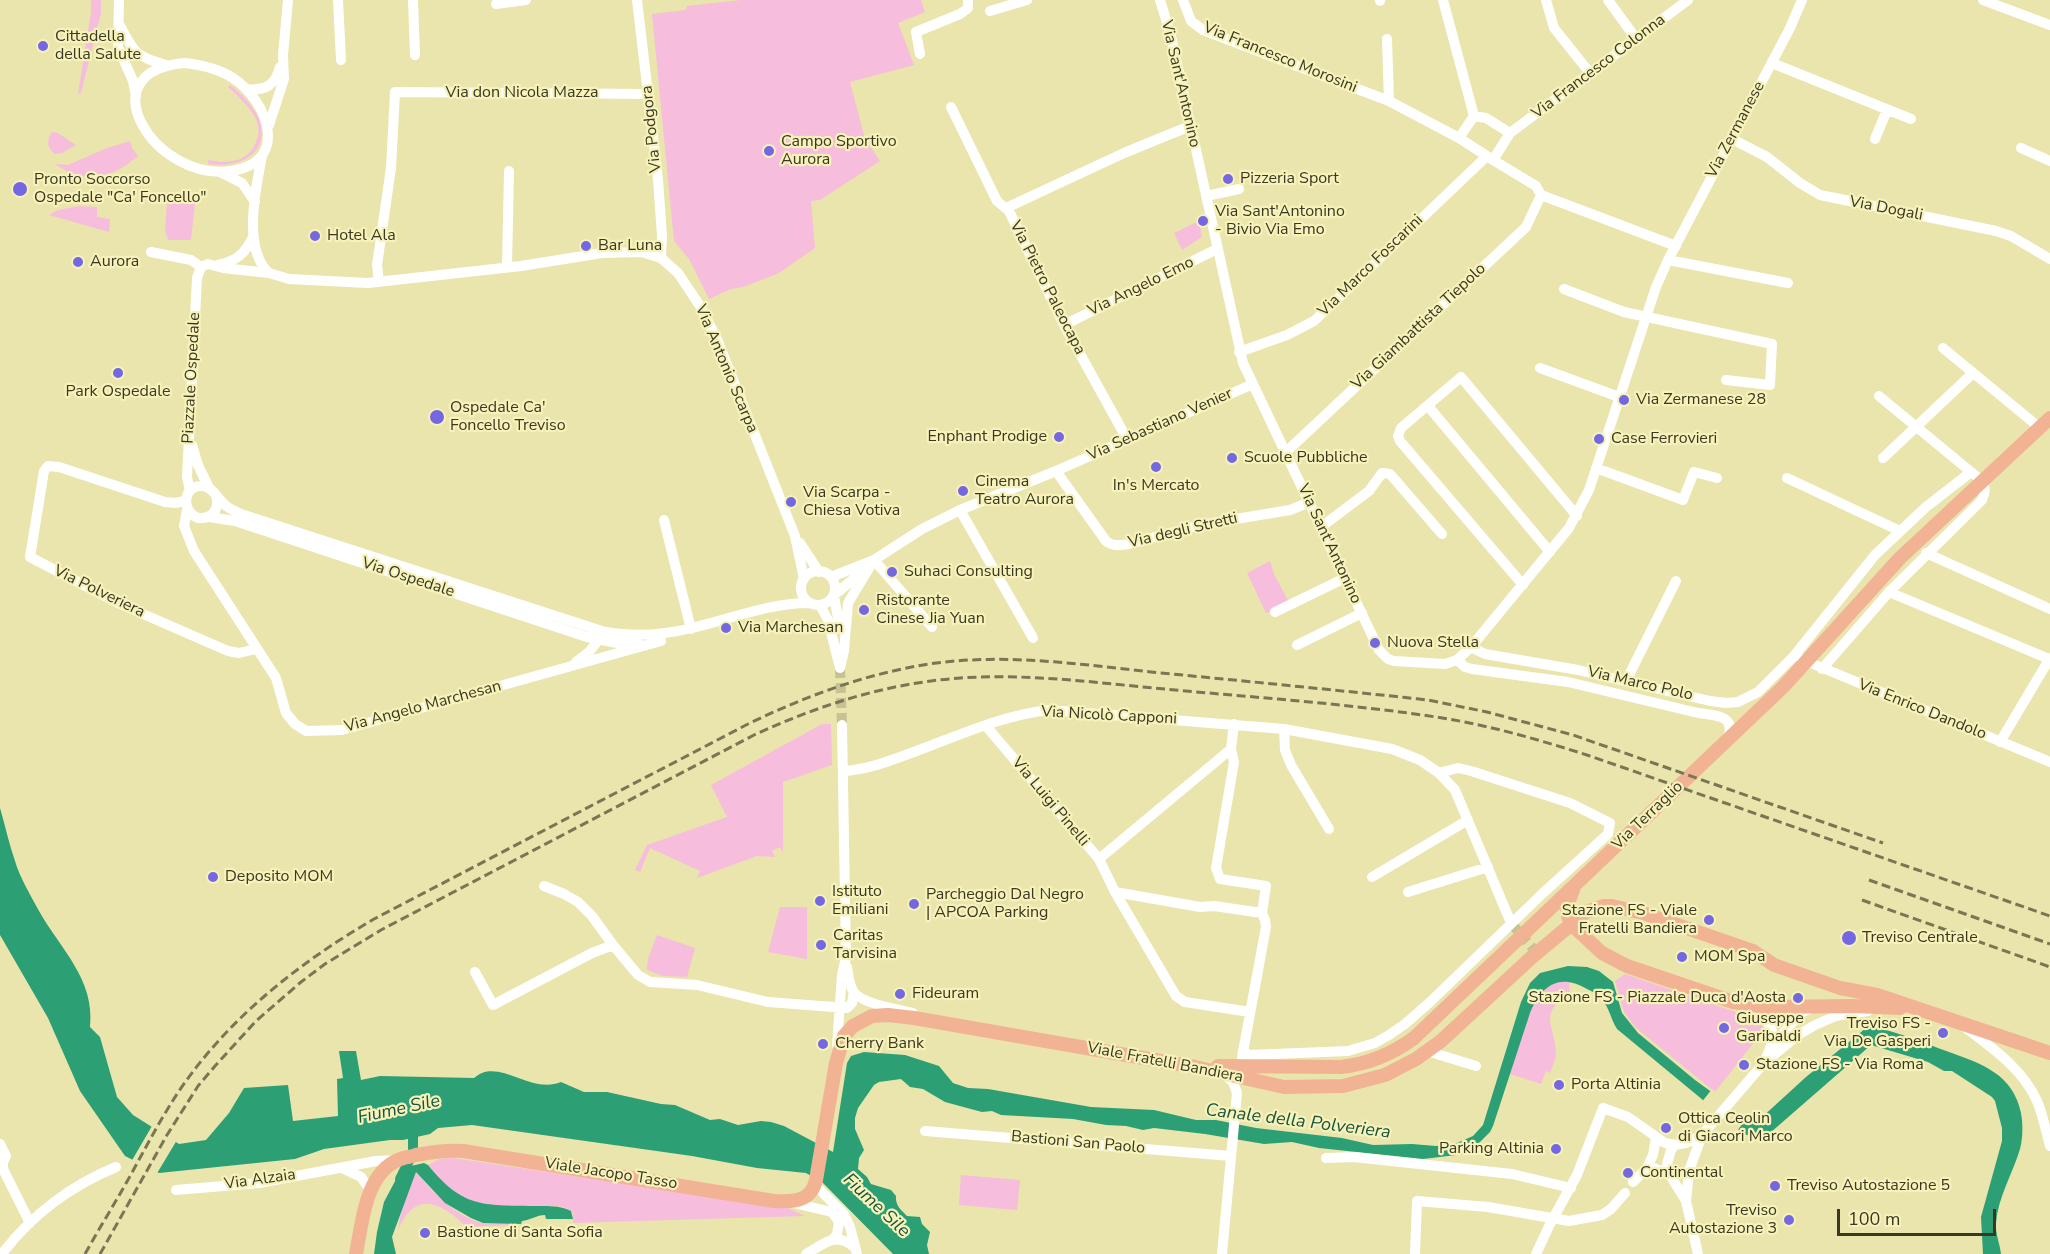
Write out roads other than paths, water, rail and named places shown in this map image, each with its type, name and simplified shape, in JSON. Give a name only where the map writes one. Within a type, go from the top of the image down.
[{"type":"main road","name":"Via Terraglio","points":[[1195,1067],[1341,1067],[1387,1056],[1401,1048],[1424,1030],[1783,687],[1900,558],[1976,481],[2045,423]]},
{"type":"main road","points":[[1574,888],[1567,906],[1572,925],[1602,953],[1627,966],[1733,1002],[1776,1008],[1815,1006],[1904,1008],[1924,1011],[2050,1053]]},
{"type":"main road","name":"Viale Fratelli Bandiera","points":[[815,1185],[836,1063],[844,1036],[853,1026],[872,1016],[896,1016],[962,1026],[1222,1072],[1284,1087],[1343,1086],[1385,1075],[1401,1068],[1427,1051],[1586,912],[1604,906],[1623,907],[1753,951],[1774,965],[1847,990],[1877,995],[1924,1011]]},
{"type":"main road","name":"Viale Jacopo Tasso","points":[[399,1160],[432,1152],[462,1151],[789,1202]]},
{"type":"main road","points":[[356,1254],[371,1191],[382,1172],[399,1160]]},
{"type":"main road","points":[[789,1202],[805,1198],[815,1185]]},
{"type":"street","points":[[119,0],[118,47],[133,81],[136,110],[140,121],[162,150],[175,160],[191,166],[222,172],[242,170],[254,164],[263,154]]},
{"type":"street","points":[[269,273],[260,262],[254,234],[255,202],[263,154],[267,145],[268,128],[284,79],[288,0]]},
{"type":"street","points":[[338,0],[341,60]]},
{"type":"street","points":[[413,0],[416,55]]},
{"type":"street","points":[[496,4],[526,0]]},
{"type":"street","name":"Via Podgora","points":[[637,0],[649,94],[662,236],[661,258]]},
{"type":"street","points":[[920,54],[916,32],[960,14],[968,8],[969,0]]},
{"type":"street","points":[[990,11],[1027,0]]},
{"type":"street","points":[[1443,0],[1474,116],[1459,138]]},
{"type":"street","points":[[1546,0],[1554,28],[1590,73]]},
{"type":"street","points":[[1608,0],[1636,40]]},
{"type":"street","name":"Via Francesco Colonna","points":[[1510,133],[1689,0]]},
{"type":"street","name":"Via Zermanese","points":[[1457,660],[1471,647],[1577,516],[1596,468],[1646,315],[1668,260],[1772,63],[1802,0]]},
{"type":"street","points":[[1983,0],[2050,26]]},
{"type":"street","points":[[1161,5],[1185,1]]},
{"type":"street","name":"Via Francesco Morosini","points":[[1185,1],[1191,21],[1203,30],[1389,100],[1459,138],[1536,186],[1541,195],[1676,246]]},
{"type":"street","name":"Via Sant'Antonino","points":[[1161,5],[1206,196],[1239,352],[1379,650],[1388,659],[1402,662],[1445,664],[1457,660],[1465,667],[1568,682],[1698,713],[1716,715],[1724,718],[1730,726],[1726,741]]},
{"type":"street","points":[[120,24],[139,56],[166,65]]},
{"type":"street","points":[[1387,39],[1389,100]]},
{"type":"street","points":[[246,89],[262,90],[271,86],[277,78],[284,55]]},
{"type":"street","points":[[136,97],[145,77],[166,65],[185,63],[214,69],[232,78],[246,89],[262,110],[268,128]]},
{"type":"street","points":[[1772,63],[1911,119]]},
{"type":"street","name":"Via don Nicola Mazza","points":[[380,282],[377,265],[391,168],[395,92],[649,94]]},
{"type":"street","name":"Via Pietro Paleocapa","points":[[951,107],[997,201],[1006,208],[1064,325],[1127,439]]},
{"type":"street","points":[[1875,139],[1887,110]]},
{"type":"street","points":[[1474,116],[1486,118],[1510,133],[1490,158]]},
{"type":"street","points":[[1006,208],[1124,153],[1190,126]]},
{"type":"street","name":"Via Dogali","points":[[1732,139],[1767,158],[1820,195],[1996,231],[2011,236],[2050,259]]},
{"type":"street","points":[[2021,148],[2050,161]]},
{"type":"street","name":"Via Marco Foscarini","points":[[1239,352],[1314,321],[1490,158]]},
{"type":"street","points":[[507,267],[509,171]]},
{"type":"street","points":[[222,172],[242,183],[255,202]]},
{"type":"street","points":[[1206,196],[1239,189]]},
{"type":"street","name":"Via Giambattista Tiepolo","points":[[1286,452],[1526,227],[1541,195]]},
{"type":"street","points":[[217,265],[231,262],[239,257],[247,250],[254,234]]},
{"type":"street","name":"Via Angelo Emo","points":[[1064,325],[1217,249]]},
{"type":"street","points":[[151,252],[191,260],[201,267],[208,264],[269,273],[289,279],[347,283],[380,282],[625,251],[641,252],[661,258]]},
{"type":"street","name":"Via Antonio Scarpa","points":[[661,258],[682,279],[706,316],[795,536],[819,572]]},
{"type":"street","points":[[1668,260],[1788,283]]},
{"type":"street","points":[[251,272],[260,262]]},
{"type":"street","name":"Piazzale Ospedale","points":[[188,501],[187,477],[197,278],[201,267]]},
{"type":"street","points":[[1564,289],[1624,312],[1772,344],[1770,385],[1725,380]]},
{"type":"street","points":[[1943,348],[1973,373],[2045,423]]},
{"type":"street","points":[[1540,368],[1619,398]]},
{"type":"street","points":[[1883,458],[1973,373]]},
{"type":"street","points":[[1522,585],[1400,441],[1398,436],[1401,428],[1461,377],[1577,516]]},
{"type":"street","name":"Via Sebastiano Venier","points":[[814,604],[827,603],[874,560],[922,529],[960,510],[1056,471],[1253,384]]},
{"type":"street","points":[[1822,669],[1889,592],[1982,500],[1985,487],[1879,396]]},
{"type":"street","points":[[1428,406],[1550,552]]},
{"type":"street","points":[[189,433],[198,465],[218,505],[216,510],[194,527],[190,543]]},
{"type":"street","name":"Via Polveriera","points":[[188,501],[165,502],[59,467],[48,466],[44,471],[30,557],[120,604],[228,651],[239,653],[256,649]]},
{"type":"street","points":[[1596,468],[1683,500],[1694,472],[1717,478]]},
{"type":"street","name":"Via degli Stretti","points":[[1056,471],[1106,541],[1117,546],[1200,525],[1290,510],[1310,502]]},
{"type":"street","points":[[1321,527],[1369,491],[1382,473],[1390,474],[1442,534]]},
{"type":"street","points":[[1787,478],[1900,531]]},
{"type":"street","name":"Via Terraglio","points":[[1794,656],[1875,555],[1926,507],[1976,481]]},
{"type":"street","points":[[256,649],[206,571],[190,543],[184,526],[188,501],[199,486],[212,491],[228,507],[241,514],[600,638],[632,644],[661,641],[691,628]]},
{"type":"street","points":[[188,501],[194,516],[206,518]]},
{"type":"street","points":[[960,510],[1033,638]]},
{"type":"street","name":"Via Ospedale","points":[[206,518],[235,521],[600,638]]},
{"type":"street","points":[[664,520],[691,628]]},
{"type":"street","name":"Via Antonio Scarpa","points":[[795,536],[803,583]]},
{"type":"street","points":[[1926,553],[2050,609]]},
{"type":"street","points":[[840,668],[844,651],[848,603],[874,560],[932,627]]},
{"type":"street","name":"Via Sebastiano Venier","points":[[831,577],[874,560]]},
{"type":"street","points":[[779,604],[803,583],[809,574],[819,572],[831,577],[835,586],[834,595],[840,626],[840,668]]},
{"type":"street","points":[[1275,612],[1345,578]]},
{"type":"street","points":[[1626,681],[1676,581]]},
{"type":"street","points":[[803,583],[802,594],[828,620],[840,668]]},
{"type":"street","points":[[1889,592],[2050,659],[2000,742]]},
{"type":"street","points":[[600,638],[644,635],[691,628],[779,604],[814,604]]},
{"type":"street","points":[[1297,645],[1362,613]]},
{"type":"street","points":[[600,638],[607,652],[603,658]]},
{"type":"street","name":"Via Angelo Marchesan","points":[[572,665],[589,652],[600,638]]},
{"type":"street","name":"Via Angelo Marchesan","points":[[256,649],[279,684],[284,708],[290,719],[306,731],[342,730],[661,641]]},
{"type":"street","name":"Via Marco Polo","points":[[1471,647],[1485,654],[1578,670],[1726,703],[1738,702],[1758,692],[1794,656]]},
{"type":"street","name":"Via Enrico Dandolo","points":[[1794,656],[2050,762]]},
{"type":"street","name":"Via Nicolò Capponi","points":[[986,726],[1030,712],[1049,710],[1234,724]]},
{"type":"street","points":[[1246,1066],[1243,1051],[1266,927],[1262,913],[1266,886],[1220,879],[1216,868],[1234,762],[1231,749],[1234,724],[1284,729],[1392,749],[1419,760],[1439,773],[1455,790],[1511,922]]},
{"type":"street","points":[[836,1063],[847,1000],[842,725]]},
{"type":"street","points":[[843,771],[858,771],[885,763],[986,726]]},
{"type":"street","name":"Via Luigi Pinelli","points":[[986,726],[1099,859],[1231,749]]},
{"type":"street","points":[[1284,729],[1285,750],[1291,765],[1329,829]]},
{"type":"street","name":"Viale Fratelli Bandiera","points":[[1243,1051],[1249,1055],[1348,1051],[1375,1043],[1389,1035],[1429,1003],[1511,922],[1608,834],[1610,823],[1570,803],[1458,768],[1439,773]]},
{"type":"street","points":[[1372,877],[1468,820]]},
{"type":"street","points":[[1099,859],[1115,892],[1176,996],[1185,1002],[1250,1012]]},
{"type":"street","points":[[1408,892],[1488,867]]},
{"type":"street","points":[[544,886],[579,902],[638,975],[651,982],[696,985],[768,1002],[866,1000],[962,1026]]},
{"type":"street","points":[[1115,892],[1200,907],[1214,906],[1262,913]]},
{"type":"street","points":[[476,972],[493,1005],[592,953],[613,945]]},
{"type":"street","points":[[1733,1002],[1768,1021],[1772,1031],[1770,1047],[1763,1064]]},
{"type":"street","points":[[1770,1047],[1800,1014],[1815,1006]]},
{"type":"street","points":[[1686,1201],[1689,1171],[1702,1135],[1763,1064],[1798,1035],[1826,1020],[1852,1013],[1904,1008]]},
{"type":"street","points":[[1957,1021],[1995,1051],[2022,1077],[2037,1101],[2050,1146]]},
{"type":"street","points":[[1427,1051],[1476,1066]]},
{"type":"street","points":[[1270,1068],[1287,1054]]},
{"type":"street","points":[[1222,1072],[1236,1089],[1222,1254]]},
{"type":"street","points":[[1536,1254],[1571,1188],[1603,1108],[1628,1117],[1665,1143],[1675,1145],[1686,1143],[1702,1135]]},
{"type":"street","name":"Bastioni San Paolo","points":[[925,1131],[1231,1153]]},
{"type":"street","points":[[1633,1182],[1645,1169],[1653,1155],[1656,1138]]},
{"type":"street","points":[[0,1144],[6,1156],[3,1169],[30,1223]]},
{"type":"street","points":[[1675,1145],[1667,1164],[1670,1174],[1686,1201],[1698,1254]]},
{"type":"street","points":[[1326,1158],[1354,1158],[1461,1168],[1534,1179],[1571,1188]]},
{"type":"street","name":"Via Alzaia","points":[[176,1190],[259,1183],[376,1161],[399,1160]]},
{"type":"street","points":[[2,1254],[30,1223],[57,1200],[82,1183],[116,1167]]},
{"type":"street","points":[[344,1168],[361,1176],[371,1191]]},
{"type":"street","points":[[1645,1169],[1654,1168],[1670,1174]]},
{"type":"street","points":[[815,1185],[844,1214],[850,1227],[855,1250]]},
{"type":"street","points":[[1415,1254],[1417,1201],[1488,1207],[1569,1221],[1602,1215],[1611,1209],[1625,1193]]},
{"type":"street","name":"Viale Jacopo Tasso","points":[[789,1202],[809,1208],[828,1210],[836,1215],[839,1227],[833,1239]]},
{"type":"street","points":[[806,1254],[833,1239],[844,1239],[855,1250]]},
{"type":"water","name":"Fiume Sile","points":[[0,808],[13,855],[23,880],[39,911],[82,979],[90,1010],[90,1027],[100,1037],[117,1097],[133,1115],[179,1144],[206,1140],[229,1113],[244,1088],[288,1085],[293,1121],[338,1116],[337,1079],[343,1078],[339,1051],[356,1051],[361,1080],[380,1076],[474,1078],[483,1072],[493,1071],[538,1084],[549,1085],[561,1082],[584,1092],[607,1092],[675,1105],[710,1120],[720,1119],[738,1125],[761,1121],[771,1122],[784,1126],[833,1152],[847,1063],[851,1056],[864,1052],[905,1055],[939,1066],[953,1083],[968,1088],[988,1089],[1091,1107],[1154,1110],[1196,1120],[1216,1120],[1256,1128],[1342,1138],[1373,1145],[1436,1146],[1457,1143],[1473,1136],[1483,1125],[1521,1002],[1530,983],[1540,973],[1568,966],[1587,967],[1599,971],[1613,982],[1622,1013],[1638,1033],[1695,1080],[1750,1120],[1760,1119],[1806,1077],[1866,1028],[1884,1030],[1907,1037],[1973,1061],[1994,1072],[2011,1089],[2017,1100],[2022,1126],[2020,1149],[1997,1213],[1996,1231],[2001,1254],[1983,1254],[1981,1217],[2002,1141],[2002,1128],[1995,1101],[1952,1071],[1944,1071],[1928,1062],[1871,1045],[1770,1133],[1754,1137],[1744,1134],[1617,1029],[1605,1003],[1598,995],[1568,982],[1552,984],[1535,1003],[1493,1126],[1474,1148],[1465,1154],[1423,1159],[1319,1148],[1292,1142],[1264,1144],[1205,1134],[1154,1128],[1143,1130],[1073,1119],[1001,1115],[992,1111],[982,1112],[945,1102],[923,1089],[910,1087],[901,1079],[879,1082],[874,1085],[858,1108],[855,1118],[855,1129],[864,1150],[859,1158],[858,1169],[871,1184],[891,1190],[896,1196],[899,1207],[907,1216],[920,1217],[922,1224],[930,1232],[927,1245],[929,1254],[893,1254],[822,1182],[806,1173],[757,1168],[692,1156],[472,1125],[438,1128],[430,1134],[403,1140],[324,1149],[295,1159],[159,1173],[125,1156],[80,1091],[48,1018],[0,935]]},
{"type":"water","points":[[424,1163],[463,1197],[487,1204],[557,1207],[571,1211],[573,1219],[546,1219],[545,1215],[522,1221],[521,1224],[483,1223],[445,1203],[416,1172],[392,1237],[396,1254],[374,1254],[384,1202],[402,1168]]},
{"type":"waterway","name":"Fiume Sile","points":[[400,1179],[413,1153],[413,1126]]},
{"type":"tunnel","points":[[840,668],[842,725]]},
{"type":"tunnel","points":[[1511,923],[1537,953]]},
{"type":"railway","points":[[85,1254],[165,1113],[205,1056],[271,990],[321,952],[374,919],[748,724],[836,687],[905,668],[985,659],[1040,661],[1428,700],[1487,712],[1573,735],[1883,843]]},
{"type":"railway","points":[[100,1254],[167,1135],[198,1086],[256,1021],[325,964],[381,930],[754,735],[841,701],[885,689],[931,681],[992,677],[1053,679],[1339,705],[1404,712],[1475,724],[1590,756],[2050,916]]},
{"type":"railway","points":[[1869,880],[2050,944]]},
{"type":"railway","points":[[1862,900],[2050,967]]},
{"type":"place","name":"Cittadella della Salute","points":[[43,46]]},
{"type":"place","name":"Campo Sportivo Aurora","points":[[769,151]]},
{"type":"place","name":"Pizzeria Sport","points":[[1228,179]]},
{"type":"place","name":"Pronto Soccorso Ospedale \"Ca' Foncello\"","points":[[20,189]]},
{"type":"place","name":"Via Sant'Antonino - Bivio Via Emo","points":[[1203,221]]},
{"type":"place","name":"Hotel Ala","points":[[315,236]]},
{"type":"place","name":"Bar Luna","points":[[586,246]]},
{"type":"place","name":"Aurora","points":[[78,262]]},
{"type":"place","name":"Park Ospedale","points":[[118,373]]},
{"type":"place","name":"Via Zermanese 28","points":[[1624,400]]},
{"type":"place","name":"Ospedale Ca' Foncello Treviso","points":[[437,417]]},
{"type":"place","name":"Enphant Prodige","points":[[1059,437]]},
{"type":"place","name":"Case Ferrovieri","points":[[1599,439]]},
{"type":"place","name":"Scuole Pubbliche","points":[[1232,458]]},
{"type":"place","name":"In's Mercato","points":[[1156,467]]},
{"type":"place","name":"Cinema Teatro Aurora","points":[[963,491]]},
{"type":"place","name":"Via Scarpa - Chiesa Votiva","points":[[791,502]]},
{"type":"place","name":"Suhaci Consulting","points":[[892,572]]},
{"type":"place","name":"Ristorante Cinese Jia Yuan","points":[[864,610]]},
{"type":"place","name":"Via Marchesan","points":[[726,628]]},
{"type":"place","name":"Nuova Stella","points":[[1375,643]]},
{"type":"place","name":"Deposito MOM","points":[[213,877]]},
{"type":"place","name":"Istituto Emiliani","points":[[820,901]]},
{"type":"place","name":"Parcheggio Dal Negro | APCOA Parking","points":[[914,904]]},
{"type":"place","name":"Stazione FS - Viale Fratelli Bandiera","points":[[1709,920]]},
{"type":"place","name":"Treviso Centrale","points":[[1849,938]]},
{"type":"place","name":"Caritas Tarvisina","points":[[821,945]]},
{"type":"place","name":"MOM Spa","points":[[1682,957]]},
{"type":"place","name":"Fideuram","points":[[900,994]]},
{"type":"place","name":"Stazione FS - Piazzale Duca d'Aosta","points":[[1798,998]]},
{"type":"place","name":"Giuseppe Garibaldi","points":[[1724,1028]]},
{"type":"place","name":"Treviso FS - Via De Gasperi","points":[[1943,1033]]},
{"type":"place","name":"Cherry Bank","points":[[823,1044]]},
{"type":"place","name":"Stazione FS - Via Roma","points":[[1744,1065]]},
{"type":"place","name":"Porta Altinia","points":[[1559,1085]]},
{"type":"place","name":"Ottica Ceolin di Giacori Marco","points":[[1666,1128]]},
{"type":"place","name":"Parking Altinia","points":[[1556,1149]]},
{"type":"place","name":"Continental","points":[[1628,1173]]},
{"type":"place","name":"Treviso Autostazione 5","points":[[1775,1186]]},
{"type":"place","name":"Treviso Autostazione 3","points":[[1789,1220]]},
{"type":"place","name":"Bastione di Santa Sofia","points":[[425,1233]]},
{"type":"water label","name":"Canale della Polveriera","points":[[1298,1122]]}]
